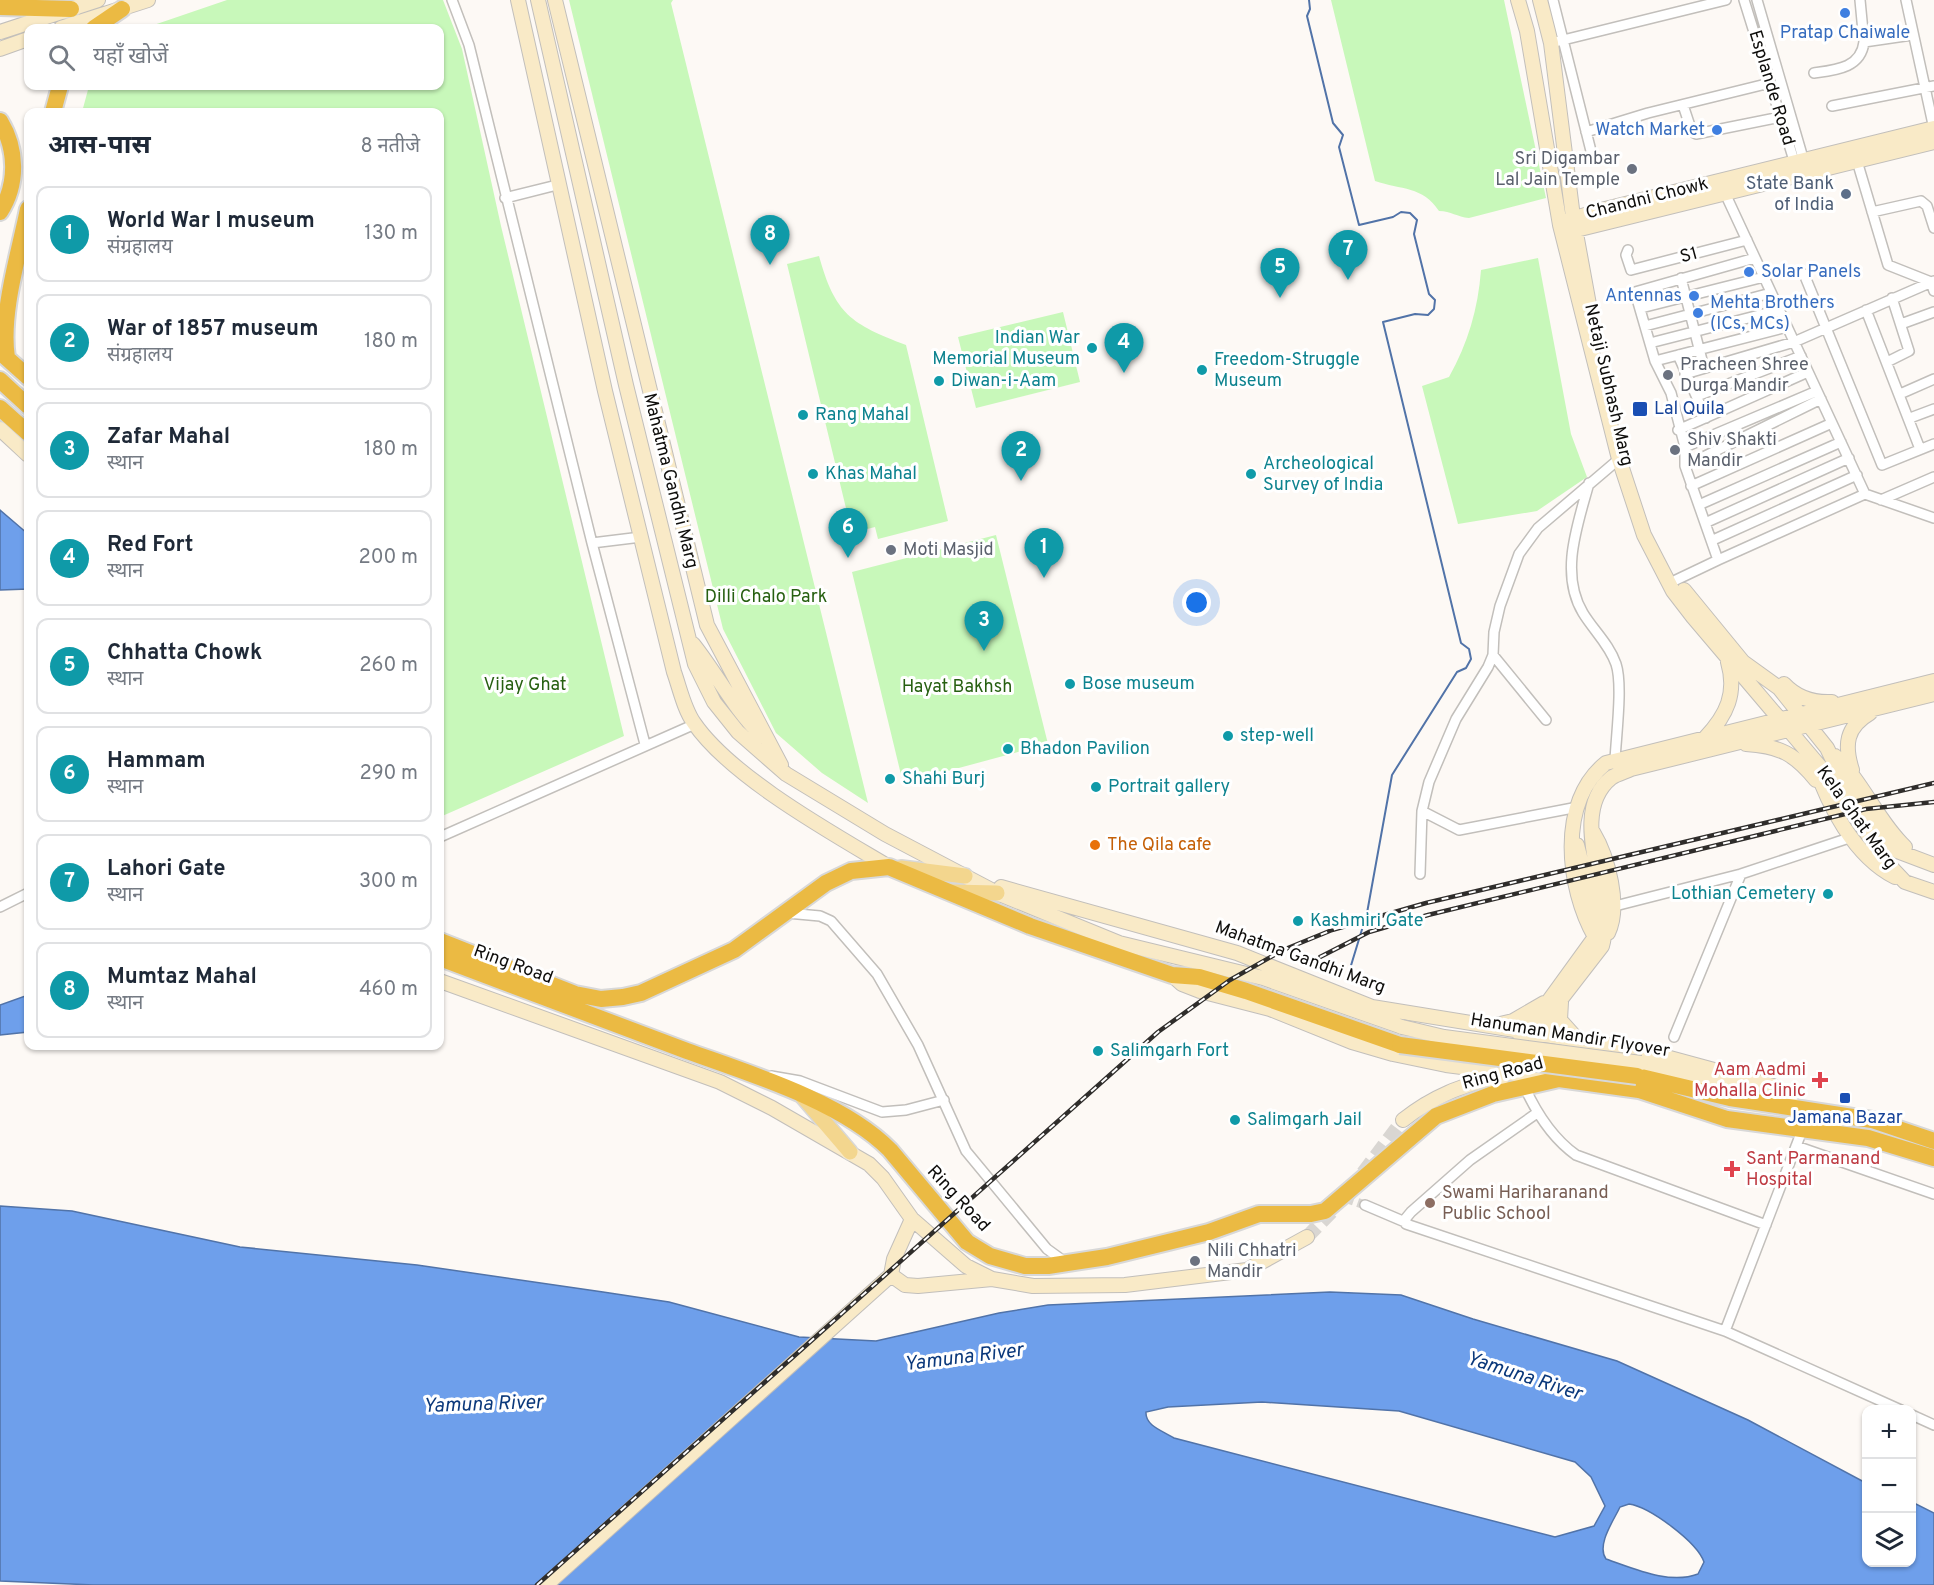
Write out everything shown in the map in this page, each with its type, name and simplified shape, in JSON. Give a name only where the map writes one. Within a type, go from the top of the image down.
[{"type":"highway","points":[[0,8],[81,20],[122,9]]},
{"type":"highway","points":[[54,108],[59,90]]},
{"type":"highway","points":[[0,121],[11,146],[14,170],[9,195],[0,212]]},
{"type":"highway","points":[[24,227],[3,321],[2,341],[3,355],[24,373]]},
{"type":"highway","points":[[0,380],[24,402]]},
{"type":"highway","points":[[0,408],[24,429]]},
{"type":"highway","name":"Ring Road","points":[[444,943],[574,994],[601,999],[641,993],[734,950],[826,883],[851,871],[889,867],[1030,926],[1172,975],[1199,977],[1295,1009]]},
{"type":"highway","name":"Ring Road","points":[[444,959],[745,1072],[834,1109],[876,1136],[967,1242],[990,1256],[1025,1266],[1107,1257],[1209,1232],[1259,1214],[1311,1214],[1325,1211],[1436,1116],[1493,1094],[1559,1079]]},
{"type":"highway","points":[[1190,961],[1199,977]]},
{"type":"highway","points":[[1270,1009],[1295,1009]]},
{"type":"highway","name":"Hanuman Mandir Flyover","points":[[1295,1009],[1400,1045],[1553,1066],[1614,1071],[1732,1092],[1761,1101],[1794,1106]]},
{"type":"highway","points":[[1559,1079],[1639,1090],[1727,1119],[1868,1138],[1934,1158]]},
{"type":"highway","points":[[1794,1106],[1872,1120],[1934,1142]]},
{"type":"main road","points":[[0,32],[33,21],[81,20],[98,0]]},
{"type":"main road","points":[[122,9],[148,0]]},
{"type":"main road","points":[[518,0],[557,185],[674,672],[695,724],[716,748],[764,787],[889,867],[965,876]]},
{"type":"main road","name":"Mahatma Gandhi Marg","points":[[538,0],[626,385],[695,664],[714,702],[738,732],[786,774],[810,791],[885,834],[997,893],[1119,943],[1190,961]]},
{"type":"main road","points":[[555,0],[707,625],[786,774]]},
{"type":"main road","name":"Netaji Subhash Marg","points":[[1518,0],[1527,31],[1560,225],[1619,459],[1644,536],[1660,568],[1692,617],[1784,725]]},
{"type":"main road","name":"Netaji Subhash Marg","points":[[1540,0],[1557,41],[1574,224],[1598,349],[1627,467],[1648,531],[1676,580],[1743,662],[1779,688],[1804,720]]},
{"type":"main road","points":[[0,49],[24,40]]},
{"type":"main road","name":"Chandni Chowk","points":[[1560,225],[1574,224],[1801,168],[1934,129]]},
{"type":"main road","name":"Chandni Chowk","points":[[1801,168],[1857,161],[1934,142]]},
{"type":"main road","points":[[0,429],[24,451]]},
{"type":"main road","points":[[690,640],[716,673],[747,721],[769,744]]},
{"type":"main road","points":[[1705,738],[1721,720],[1731,697],[1732,676],[1726,657]]},
{"type":"main road","points":[[1743,662],[1782,682],[1794,694],[1801,697],[1821,702],[1855,700]]},
{"type":"main road","points":[[1804,720],[1855,700],[1934,681]]},
{"type":"main road","points":[[1600,937],[1585,918],[1572,854],[1572,838],[1584,787],[1593,773],[1606,763],[1705,738],[1879,708],[1934,694]]},
{"type":"main road","points":[[1852,772],[1847,756],[1847,737],[1858,720],[1879,708]]},
{"type":"main road","name":"Kela Ghat Marg","points":[[1804,720],[1827,748],[1842,779],[1879,832],[1898,851],[1934,865]]},
{"type":"main road","points":[[1504,1074],[1453,1088],[1401,1118],[1430,1091],[1462,1076],[1488,1069],[1602,946],[1600,937],[1604,907],[1590,845],[1599,791],[1612,777],[1632,769],[1734,744],[1784,725]]},
{"type":"main road","name":"Kela Ghat Marg","points":[[1784,725],[1833,782],[1887,863],[1905,882],[1934,892]]},
{"type":"main road","points":[[1734,744],[1782,750],[1801,762],[1822,789],[1852,837],[1879,869],[1905,882]]},
{"type":"main road","points":[[1827,748],[1852,772],[1889,828],[1919,860]]},
{"type":"main road","points":[[1812,759],[1822,789]]},
{"type":"main road","points":[[1593,832],[1601,845],[1615,906],[1614,921],[1600,937]]},
{"type":"main road","name":"Mahatma Gandhi Marg","points":[[965,876],[1236,953],[1372,1007],[1644,1051],[1773,1086],[1794,1106]]},
{"type":"main road","points":[[948,892],[997,893]]},
{"type":"main road","points":[[1190,961],[1195,941]]},
{"type":"main road","name":"Hanuman Mandir Flyover","points":[[1190,961],[1263,978],[1402,1027],[1444,1036],[1641,1063],[1732,1092]]},
{"type":"main road","points":[[1172,975],[1182,984],[1200,991],[1270,1009],[1352,1042],[1393,1054],[1446,1065],[1488,1069],[1504,1074],[1559,1079],[1564,1059],[1579,1039],[1560,1020],[1554,1000]]},
{"type":"main road","points":[[444,982],[720,1082],[850,1152],[869,1164],[883,1178],[912,1219],[966,1266],[992,1279]]},
{"type":"main road","points":[[1491,1026],[1513,1021],[1554,1000]]},
{"type":"main road","points":[[1493,1094],[1504,1074],[1541,1034],[1554,1000]]},
{"type":"main road","points":[[803,1097],[850,1152]]},
{"type":"main road","points":[[558,1585],[894,1278],[894,1259],[912,1219]]},
{"type":"main road","points":[[894,1278],[918,1286],[992,1279],[1033,1286],[1125,1285],[1247,1270],[1305,1234]]},
{"type":"main road","points":[[546,1585],[882,1289]]},
{"type":"street","points":[[452,0],[469,45],[505,198],[645,744]]},
{"type":"street","points":[[1553,0],[1557,41],[1592,155]]},
{"type":"street","points":[[1557,41],[1726,0]]},
{"type":"street","name":"Esplande Road","points":[[1744,0],[1781,117],[1801,168]]},
{"type":"street","points":[[1757,0],[1801,168]]},
{"type":"street","points":[[1814,74],[1846,68],[1861,55],[1864,42],[1860,0]]},
{"type":"street","points":[[1906,0],[1912,35],[1929,87],[1934,129]]},
{"type":"street","points":[[1864,42],[1912,35]]},
{"type":"street","points":[[1586,132],[1770,83]]},
{"type":"street","points":[[1833,106],[1929,87]]},
{"type":"street","points":[[1683,105],[1692,132],[1696,134],[1781,117]]},
{"type":"street","points":[[1857,161],[1888,265],[1933,285]]},
{"type":"street","points":[[505,198],[557,185]]},
{"type":"street","points":[[1722,187],[1866,494],[1934,518]]},
{"type":"street","points":[[1872,212],[1921,201],[1927,206],[1934,228]]},
{"type":"street","name":"S1","points":[[1628,250],[1626,255],[1631,270],[1747,240]]},
{"type":"street","points":[[1718,560],[1713,540],[1705,524],[1701,504],[1691,486],[1685,466],[1685,447],[1678,430],[1671,393],[1654,361],[1635,292],[1755,258]]},
{"type":"street","points":[[1804,273],[1882,465],[1934,444]]},
{"type":"street","points":[[1641,308],[1764,277]]},
{"type":"street","points":[[1681,278],[1704,368]]},
{"type":"street","points":[[1685,374],[1794,342],[1892,298],[1933,285]]},
{"type":"street","points":[[1645,326],[1771,292]]},
{"type":"street","points":[[1887,362],[1908,352],[1892,298]]},
{"type":"street","points":[[1650,343],[1779,310]]},
{"type":"street","points":[[1866,310],[1910,418],[1920,449]]},
{"type":"street","points":[[1901,324],[1934,312]]},
{"type":"street","points":[[1654,361],[1787,327]]},
{"type":"street","points":[[1678,355],[1706,418]]},
{"type":"street","points":[[1697,396],[1801,356]]},
{"type":"street","points":[[1678,430],[1808,372]]},
{"type":"street","points":[[1900,394],[1934,379]]},
{"type":"street","points":[[1685,447],[1819,395]]},
{"type":"street","points":[[1685,466],[1819,395]]},
{"type":"street","points":[[1910,418],[1934,409]]},
{"type":"street","points":[[1691,486],[1832,423]]},
{"type":"street","points":[[1701,504],[1841,442]]},
{"type":"street","points":[[1705,524],[1848,458]]},
{"type":"street","points":[[1420,874],[1422,811],[1429,782],[1456,719],[1484,678],[1493,655],[1494,632],[1500,606],[1519,554],[1538,528],[1619,459]]},
{"type":"street","points":[[1713,540],[1857,476]]},
{"type":"street","points":[[1881,500],[1934,477]]},
{"type":"street","points":[[1589,483],[1573,540],[1572,565],[1574,586],[1583,613],[1602,637],[1617,665],[1619,676],[1615,761]]},
{"type":"street","points":[[1676,580],[1866,494]]},
{"type":"street","points":[[592,543],[641,537]]},
{"type":"street","points":[[1493,655],[1546,720]]},
{"type":"street","points":[[444,835],[645,744],[695,724]]},
{"type":"street","points":[[1422,811],[1456,830],[1578,807]]},
{"type":"street","points":[[1615,906],[1741,874],[1852,837]]},
{"type":"street","points":[[1674,1037],[1741,874]]},
{"type":"street","points":[[0,907],[24,895]]},
{"type":"street","points":[[787,913],[820,916],[842,930],[877,974],[896,1004],[972,1158],[1010,1200],[1047,1249],[1067,1263]]},
{"type":"street","points":[[745,1072],[800,1081],[882,1112],[906,1110],[944,1100]]},
{"type":"street","points":[[1525,1088],[1537,1113],[1561,1145],[1576,1155],[1766,1225]]},
{"type":"street","points":[[1405,1222],[1411,1212],[1470,1160],[1537,1113]]},
{"type":"street","points":[[1725,1331],[1803,1128]]},
{"type":"street","points":[[1796,1146],[1934,1194]]},
{"type":"street","points":[[1365,1205],[1461,1243],[1725,1331],[1889,1405]]},
{"type":"street","points":[[1916,1417],[1934,1425]]},
{"type":"green space","name":"Vijay Ghat","points":[[227,0],[443,0],[462,49],[501,226],[624,736],[444,815],[444,108],[83,108],[88,90],[444,90],[444,24],[157,24]]},
{"type":"green space","name":"Dilli Chalo Park","points":[[569,0],[673,0],[671,3],[868,803],[822,773],[776,733],[723,629]]},
{"type":"green space","points":[[1331,0],[1504,0],[1546,198],[1469,218],[1439,211],[1433,203],[1419,193],[1375,181]]},
{"type":"green space","points":[[819,256],[832,291],[848,314],[871,330],[906,345],[948,521],[878,539],[875,527],[852,533],[787,264]]},
{"type":"green space","points":[[1538,258],[1571,434],[1587,477],[1537,511],[1458,524],[1422,386],[1449,377],[1456,364],[1471,325],[1481,270]]},
{"type":"green space","points":[[1063,312],[1080,382],[976,408],[958,337]]},
{"type":"green space","name":"Hayat Bakhsh","points":[[996,535],[1048,744],[903,783],[852,572]]},
{"type":"water","points":[[0,510],[24,531],[24,589],[0,590]]},
{"type":"water","points":[[24,996],[24,1032],[0,1035],[0,1005]]},
{"type":"water","name":"Yamuna River","points":[[0,1206],[72,1211],[240,1247],[417,1265],[669,1302],[799,1337],[876,1341],[999,1313],[1048,1305],[1330,1292],[1401,1295],[1473,1319],[1617,1361],[1748,1420],[1862,1481],[1862,1567],[1916,1567],[1916,1504],[1934,1513],[1934,1585],[94,1585],[0,1581]],"holes":[[[1262,1402],[1399,1411],[1575,1462],[1591,1477],[1605,1506],[1594,1526],[1555,1537],[1174,1438],[1156,1428],[1146,1417],[1146,1412],[1168,1407]],[[1629,1504],[1660,1518],[1692,1545],[1704,1562],[1698,1574],[1675,1578],[1639,1571],[1606,1559],[1603,1553],[1604,1540],[1620,1507]]]},
{"type":"waterway","points":[[1309,0],[1310,9],[1307,16],[1333,123],[1343,135],[1339,147],[1359,225],[1393,217],[1401,212],[1410,213],[1417,220],[1414,234],[1429,294],[1435,300],[1434,309],[1428,315],[1415,314],[1383,322],[1461,643],[1469,649],[1471,659],[1466,668],[1457,672],[1392,775],[1367,913],[1349,972]]},
{"type":"tunnel","points":[[1363,1173],[1403,1120]]},
{"type":"tunnel","points":[[1345,1198],[1365,1205]]},
{"type":"tunnel","points":[[1307,1237],[1336,1207]]},
{"type":"railway","points":[[537,1585],[1158,1032],[1230,980],[1283,950],[1332,930],[1426,903],[1934,783]]},
{"type":"railway","points":[[1320,957],[1369,932],[1428,915],[1866,809],[1934,802]]},
{"type":"place","name":"Pratap Chaiwale","points":[[1845,13]]},
{"type":"place","name":"Watch Market","points":[[1717,130]]},
{"type":"place","name":"Sri Digambar Lal Jain Temple","points":[[1632,169]]},
{"type":"place","name":"State Bank of India","points":[[1846,194]]},
{"type":"place","name":"Mumtaz Mahal","points":[[770,265]]},
{"type":"place","name":"Solar Panels","points":[[1749,272]]},
{"type":"place","name":"Lahori Gate","points":[[1348,280]]},
{"type":"place","name":"Antennas","points":[[1694,296]]},
{"type":"place","name":"Chhatta Chowk","points":[[1280,298]]},
{"type":"place","name":"Mehta Brothers (ICs, MCs)","points":[[1698,313]]},
{"type":"place","name":"Indian War Memorial Museum","points":[[1092,348]]},
{"type":"place","name":"Freedom-Struggle Museum","points":[[1202,370]]},
{"type":"place","name":"Red Fort","points":[[1124,373]]},
{"type":"place","name":"Pracheen Shree Durga Mandir","points":[[1668,375]]},
{"type":"place","name":"Diwan-i-Aam","points":[[939,381]]},
{"type":"place","name":"Lal Quila","points":[[1640,409]]},
{"type":"place","name":"Rang Mahal","points":[[803,415]]},
{"type":"place","name":"Shiv Shakti Mandir","points":[[1675,450]]},
{"type":"place","name":"Khas Mahal","points":[[813,474]]},
{"type":"place","name":"Archeological Survey of India","points":[[1251,474]]},
{"type":"place","name":"War of 1857 museum","points":[[1021,481]]},
{"type":"place","name":"Moti Masjid","points":[[891,550]]},
{"type":"place","name":"Hammam","points":[[848,558]]},
{"type":"place","name":"World War I museum","points":[[1044,578]]},
{"type":"place","name":"Zafar Mahal","points":[[984,651]]},
{"type":"place","name":"Bose museum","points":[[1070,684]]},
{"type":"place","name":"step-well","points":[[1228,736]]},
{"type":"place","name":"Bhadon Pavilion","points":[[1008,749]]},
{"type":"place","name":"Shahi Burj","points":[[890,779]]},
{"type":"place","name":"Portrait gallery","points":[[1096,787]]},
{"type":"place","name":"The Qila cafe","points":[[1095,845]]},
{"type":"place","name":"Lothian Cemetery","points":[[1828,894]]},
{"type":"place","name":"Kashmiri Gate","points":[[1298,921]]},
{"type":"place","name":"Salimgarh Fort","points":[[1098,1051]]},
{"type":"place","name":"Aam Aadmi Mohalla Clinic","points":[[1820,1080]]},
{"type":"place","name":"Jamana Bazar","points":[[1845,1098]]},
{"type":"place","name":"Salimgarh Jail","points":[[1235,1120]]},
{"type":"place","name":"Sant Parmanand Hospital","points":[[1732,1169]]},
{"type":"place","name":"Swami Hariharanand Public School","points":[[1430,1203]]},
{"type":"place","name":"Nili Chhatri Mandir","points":[[1195,1261]]}]
